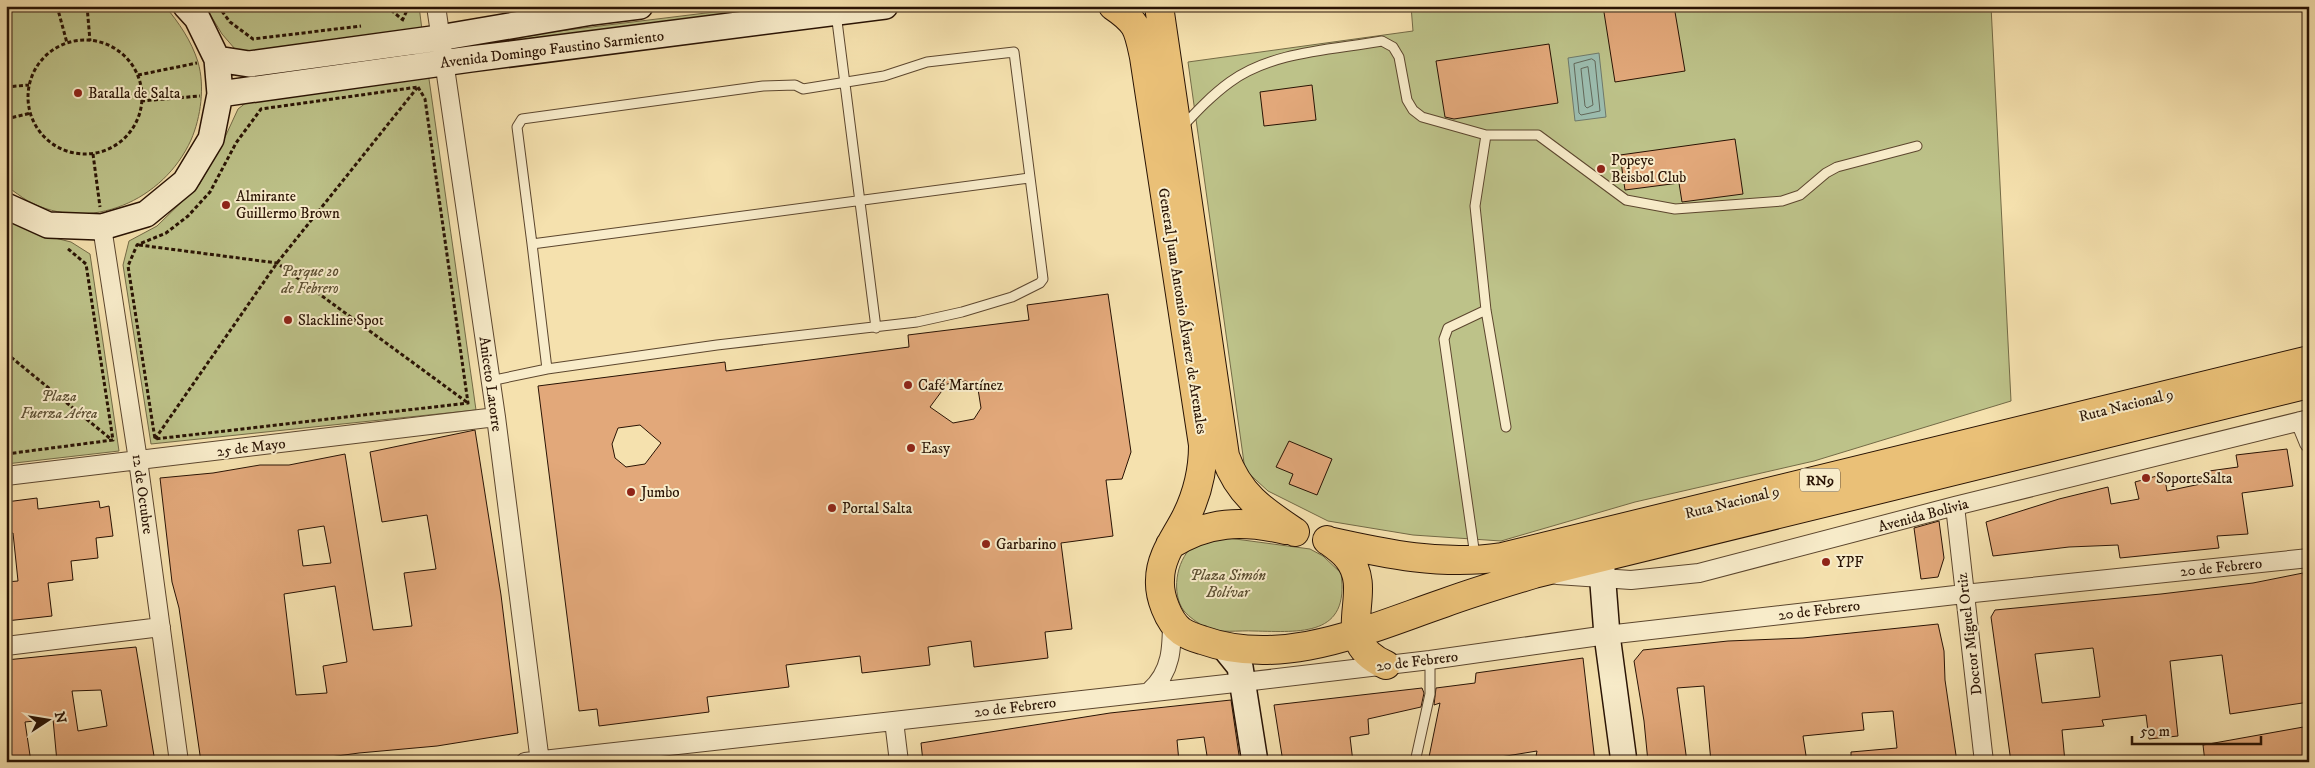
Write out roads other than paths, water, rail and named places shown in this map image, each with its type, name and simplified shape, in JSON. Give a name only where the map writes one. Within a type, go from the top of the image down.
[{"type":"main road","points":[[6,206],[48,226],[102,227],[146,214],[185,182],[211,139],[220,94],[217,59],[197,18],[186,6]]},
{"type":"main road","name":"Avenida Domingo Faustino Sarmiento","points":[[217,59],[244,64],[439,38],[592,9],[640,6]]},
{"type":"main road","name":"Avenida Domingo Faustino Sarmiento","points":[[220,94],[885,6]]},
{"type":"main road","name":"General Juan Antonio Álvarez de Arenales","points":[[1113,6],[1130,18],[1138,30],[1144,57],[1203,445],[1203,471],[1196,496],[1164,559],[1160,579],[1161,595],[1172,619],[1180,630],[1192,637],[1223,646],[1244,649],[1278,649],[1324,643],[1366,631]]},
{"type":"main road","name":"General Juan Antonio Álvarez de Arenales","points":[[1159,6],[1225,456],[1230,471],[1244,493],[1272,517],[1295,532]]},
{"type":"main road","name":"Ruta Nacional 9","points":[[1328,541],[1417,558],[1476,561],[1502,557],[2309,360]]},
{"type":"main road","name":"Ruta Nacional 9","points":[[1366,631],[1445,602],[1534,574],[1601,568],[2309,384]]},
{"type":"main road","points":[[1170,546],[1188,534],[1219,524],[1262,525],[1328,541],[1348,558],[1354,569],[1358,599],[1366,631],[1360,645],[1369,656],[1386,665]]},
{"type":"main road","points":[[1601,568],[1607,635],[1624,762]]},
{"type":"main road","points":[[1223,646],[1240,667],[1244,682],[1255,762]]},
{"type":"street","name":"Aniceto Latorre","points":[[436,6],[439,38],[496,417],[535,761]]},
{"type":"street","name":"12 de Octubre","points":[[102,227],[138,460],[179,762]]},
{"type":"street","name":"25 de Mayo","points":[[6,476],[496,417]]},
{"type":"street","name":"Avenida Bolivia","points":[[1601,568],[1647,580],[1699,573],[1955,506],[2304,420]]},
{"type":"street","points":[[2304,420],[2309,443]]},
{"type":"street","name":"Doctor Miguel Ortiz","points":[[1955,506],[1984,762]]},
{"type":"street","name":"20 de Febrero","points":[[535,761],[1244,682],[1430,660],[1607,635],[1964,594],[2309,558]]},
{"type":"street","name":"General Juan Antonio Álvarez de Arenales","points":[[1150,691],[1159,683],[1169,663],[1172,648],[1172,619]]},
{"type":"street","points":[[6,646],[161,627]]},
{"type":"street","points":[[894,721],[899,762]]},
{"type":"lane","points":[[836,12],[876,328]]},
{"type":"lane","points":[[1178,130],[1213,96],[1232,81],[1276,59],[1382,41],[1392,47],[1399,57],[1406,100],[1422,118],[1486,135],[1538,136],[1617,195],[1638,203],[1676,209],[1782,201],[1800,195],[1826,173],[1837,167],[1917,146]]},
{"type":"lane","points":[[490,380],[717,344],[917,322],[962,312],[1012,297],[1040,283],[1043,278],[1014,52],[927,62],[884,76],[845,84],[803,89],[796,85],[763,86],[522,118],[517,127],[547,370]]},
{"type":"lane","points":[[1486,135],[1475,206],[1486,310],[1506,427]]},
{"type":"lane","points":[[532,244],[1029,178]]},
{"type":"lane","points":[[1476,561],[1444,339],[1448,328],[1486,310]]},
{"type":"lane","points":[[1415,762],[1430,694],[1430,660]]},
{"type":"water","points":[[1599,53],[1606,117],[1575,121],[1568,58]]},
{"type":"place","name":"Batalla de Salta","points":[[78,93]]},
{"type":"place","name":"Popeye Beisbol Club","points":[[1601,169]]},
{"type":"place","name":"Almirante Guillermo Brown","points":[[226,205]]},
{"type":"place","name":"Slackline Spot","points":[[288,320]]},
{"type":"place","name":"Café Martínez","points":[[908,385]]},
{"type":"place","name":"Easy","points":[[911,448]]},
{"type":"place","name":"SoporteSalta","points":[[2146,478]]},
{"type":"place","name":"Jumbo","points":[[631,492]]},
{"type":"place","name":"Portal Salta","points":[[832,508]]},
{"type":"place","name":"Garbarino","points":[[986,544]]},
{"type":"place","name":"YPF","points":[[1826,562]]},
{"type":"park label","name":"Parque 20 de Febrero","points":[[310,280]]},
{"type":"park label","name":"Plaza Fuerza Aérea","points":[[59,404]]},
{"type":"park label","name":"Plaza Simón Bolívar","points":[[1228,584]]}]
